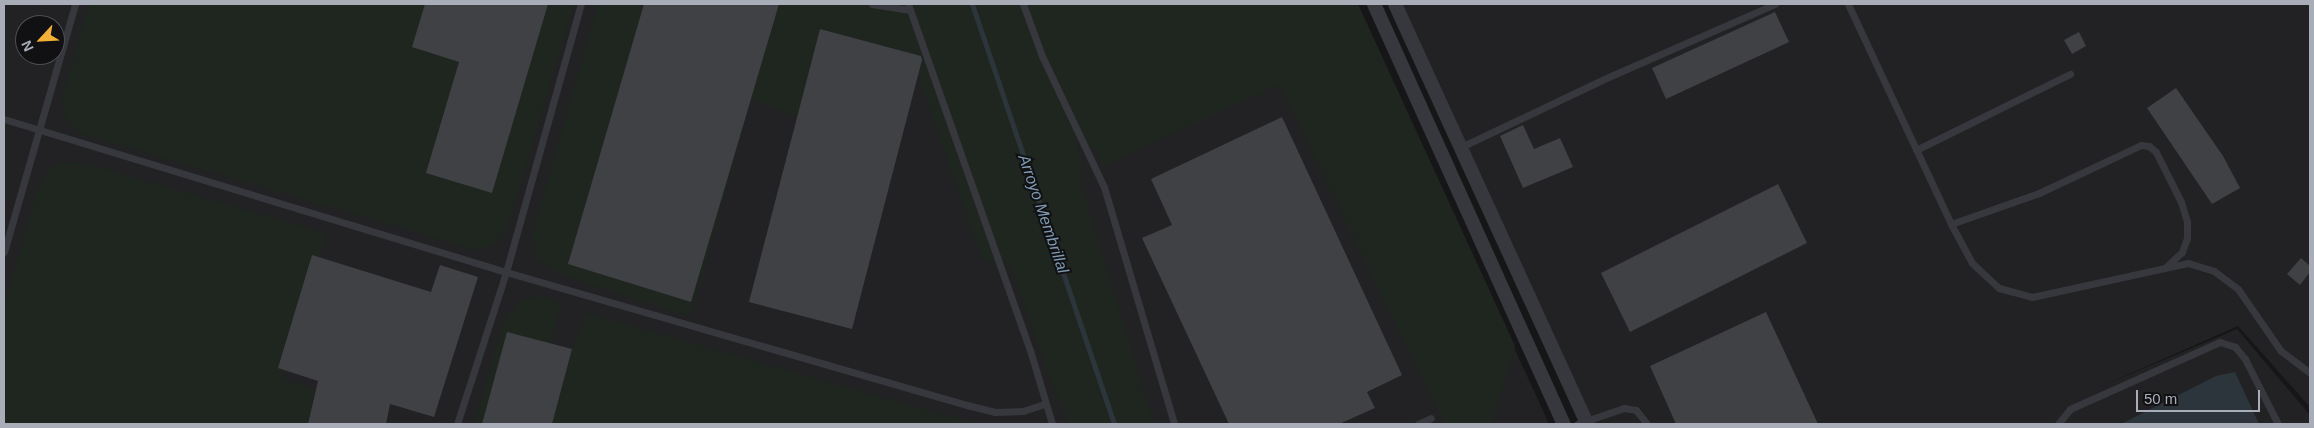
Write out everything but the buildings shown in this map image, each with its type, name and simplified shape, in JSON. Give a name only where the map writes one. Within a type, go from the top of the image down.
[{"type":"street","points":[[1374,4],[1564,424]]},
{"type":"street","points":[[1395,4],[1461,147],[1583,423]]},
{"type":"lane","points":[[4,252],[75,4]]},
{"type":"lane","points":[[457,424],[506,272],[581,4]]},
{"type":"lane","points":[[872,4],[909,7],[1030,350],[1044,404],[1052,424]]},
{"type":"lane","points":[[1023,4],[1042,56],[1104,187],[1174,424]]},
{"type":"lane","points":[[1461,147],[1604,79],[1775,4]]},
{"type":"lane","points":[[1848,4],[1951,224],[1972,263],[1999,288],[2032,297],[2188,264],[2214,272],[2238,289],[2281,351],[2310,373]]},
{"type":"lane","points":[[1916,150],[2070,74]]},
{"type":"lane","points":[[4,119],[506,272],[967,405],[995,412],[1023,411],[1044,404]]},
{"type":"lane","points":[[1951,224],[2039,193],[2141,145],[2149,146],[2156,152],[2181,202],[2187,222],[2187,238],[2182,252],[2165,268]]},
{"type":"lane","points":[[2058,424],[2070,409],[2220,342],[2235,347],[2244,359],[2278,424]]},
{"type":"lane","points":[[1583,423],[1624,408],[1636,410],[1647,424]]},
{"type":"lane","points":[[1418,424],[1431,418]]},
{"type":"shaded area","points":[[4,4],[1357,4],[1549,424],[4,424]]},
{"type":"shaded area","points":[[89,4],[574,4],[507,230],[499,242],[479,251],[82,134],[69,125],[61,102]]},
{"type":"shaded area","points":[[598,4],[1358,4],[1515,346],[1492,424],[1445,424],[1279,85],[1102,166],[1097,151],[1076,140],[1083,162],[1081,184],[1154,424],[1070,424],[1051,382],[1012,267],[982,260],[918,76],[923,56],[821,29],[797,117],[751,99],[691,317],[555,273],[536,258],[532,235]]},
{"type":"shaded area","points":[[1401,4],[2310,4],[2310,407],[2238,326],[2102,386],[2237,329],[2310,415],[2310,424],[1589,424]]},
{"type":"shaded area","points":[[62,162],[84,163],[327,233],[282,378],[315,390],[308,424],[4,424],[4,308],[38,187],[49,170]]},
{"type":"shaded area","points":[[542,295],[561,304],[551,344],[507,332],[482,424],[474,424],[503,322],[519,302]]},
{"type":"shaded area","points":[[588,313],[977,424],[552,424],[572,349]]},
{"type":"shaded area","points":[[2235,372],[2259,424],[2121,424],[2216,376]]},
{"type":"waterway","name":"Arroyo Membrillal","points":[[972,4],[1114,424]]}]
